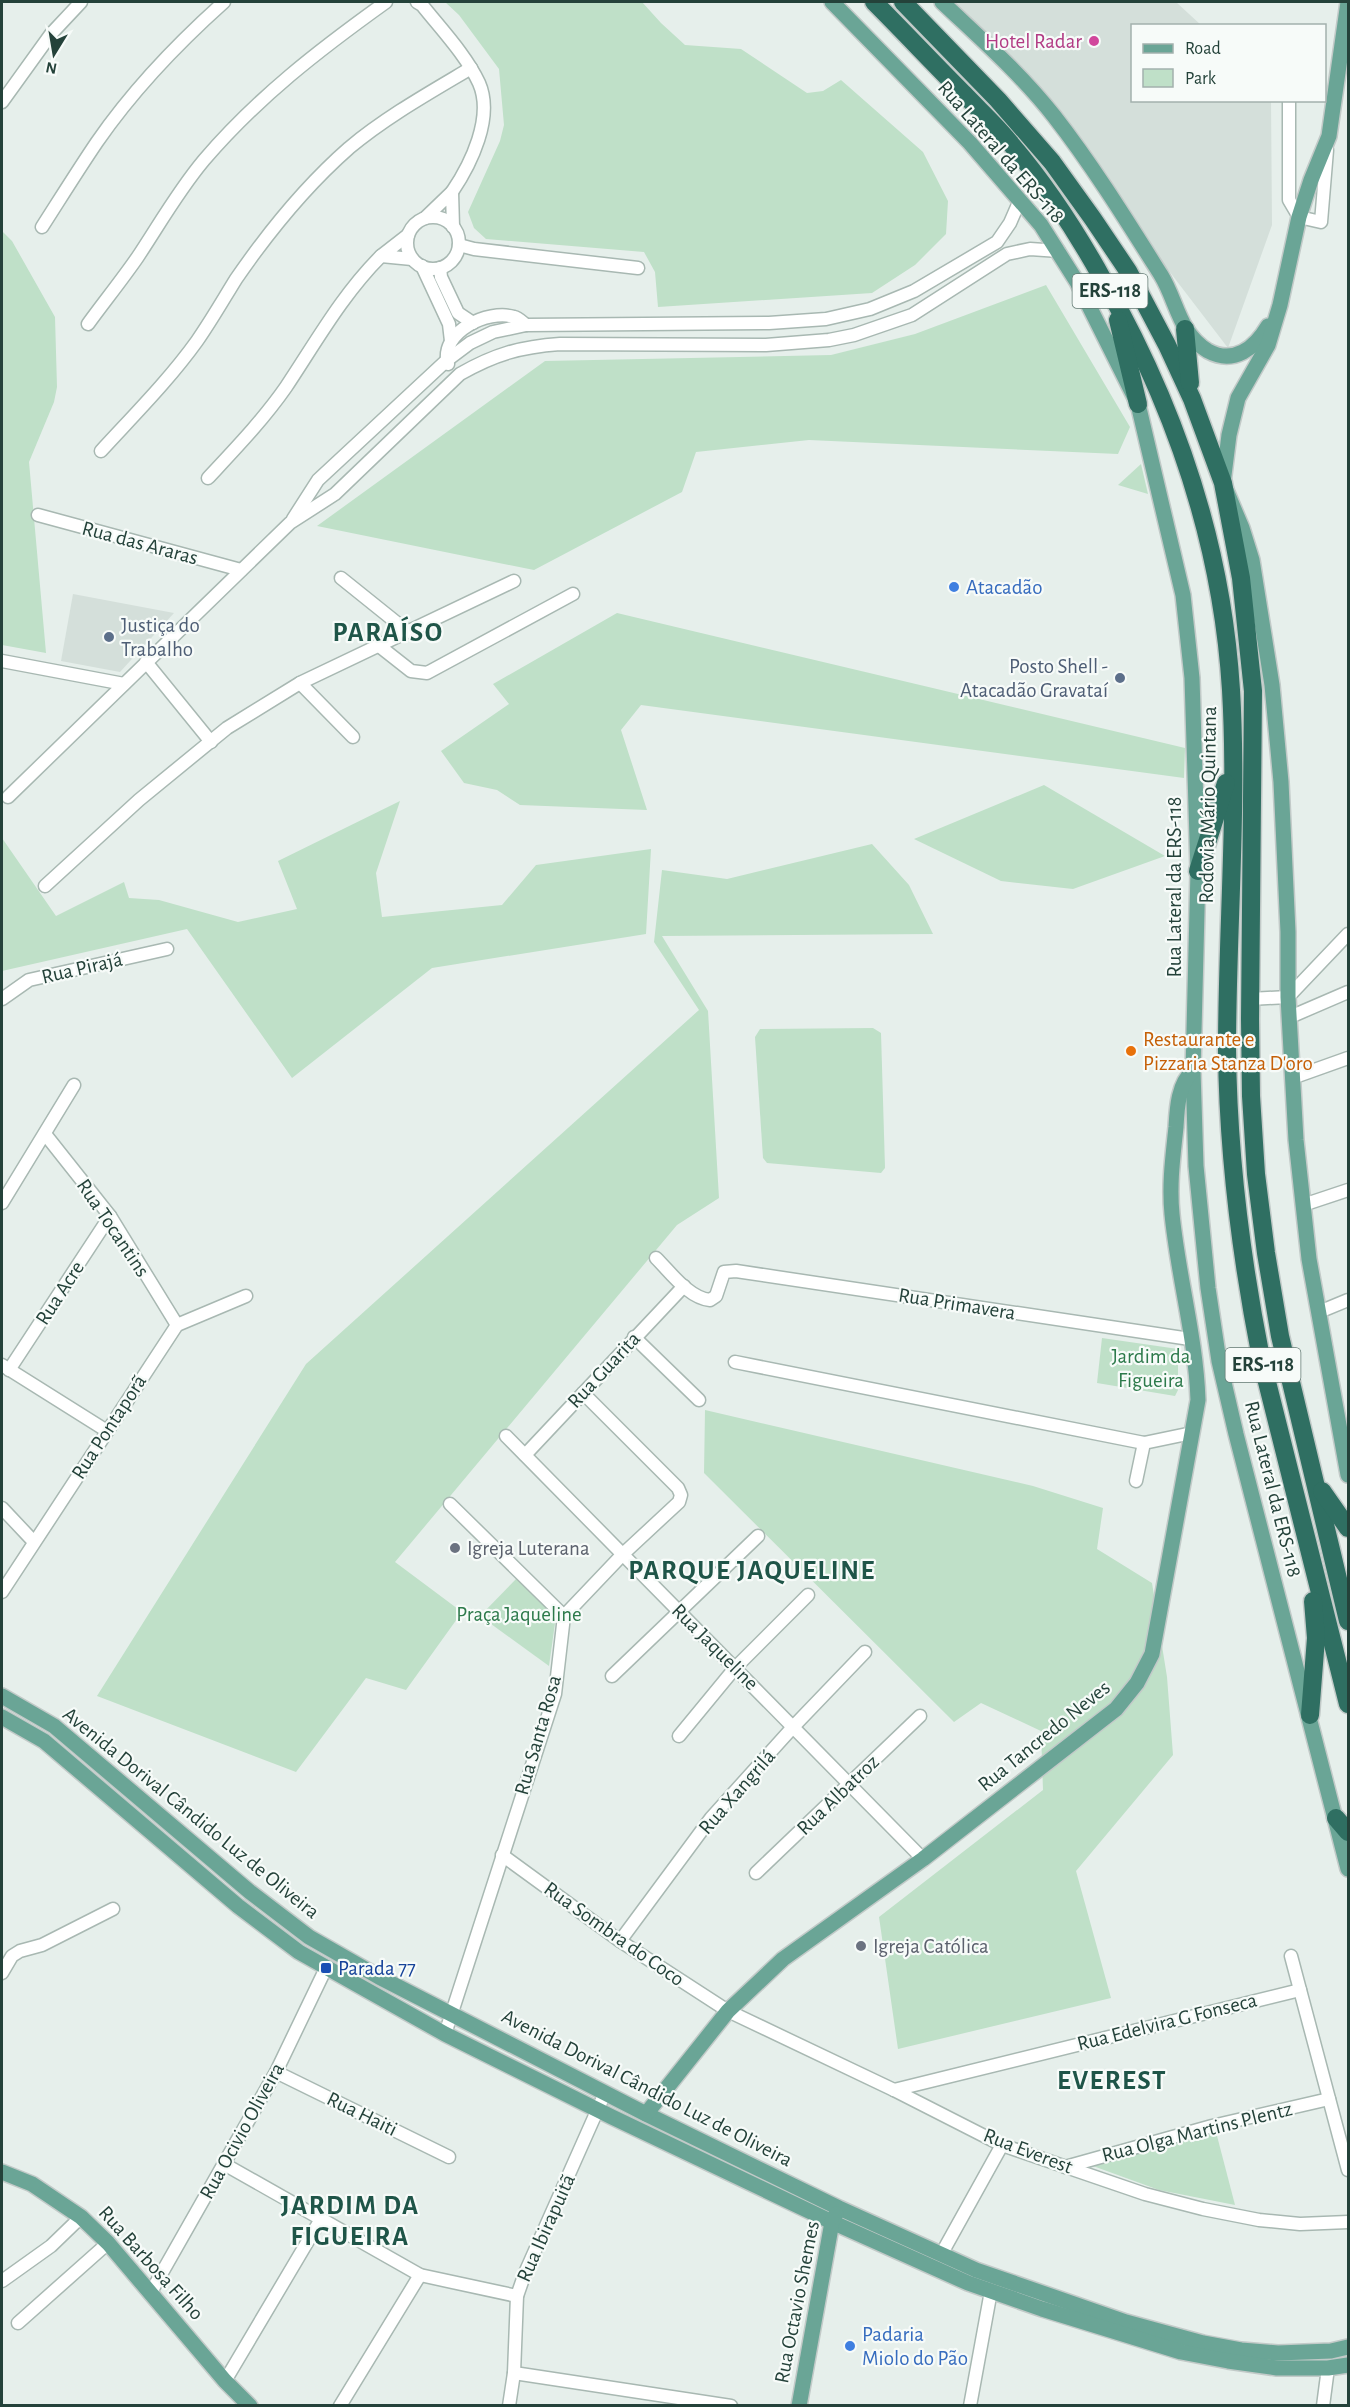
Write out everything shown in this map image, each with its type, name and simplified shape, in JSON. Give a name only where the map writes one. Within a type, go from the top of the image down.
[{"type":"highway","points":[[861,2],[880,7]]},
{"type":"highway","name":"Rodovia Mário Quintana","points":[[903,2],[998,100],[1052,162],[1128,271],[1192,399],[1223,483],[1241,578],[1253,692],[1250,999],[1251,1096],[1256,1174],[1280,1336],[1348,1620]]},
{"type":"highway","name":"Rodovia Mário Quintana","points":[[880,7],[1011,143],[1072,224],[1150,366],[1192,477],[1205,525],[1226,629],[1231,690],[1233,761],[1227,1019],[1228,1093],[1234,1178],[1251,1306],[1261,1358],[1348,1704]]},
{"type":"highway","points":[[1112,295],[1138,404]]},
{"type":"highway","points":[[1185,329],[1192,399]]},
{"type":"highway","points":[[1198,871],[1233,761]]},
{"type":"highway","points":[[1316,1482],[1348,1529]]},
{"type":"highway","points":[[1310,1715],[1316,1638],[1311,1554]]},
{"type":"main road","name":"Rua Lateral da ERS-118","points":[[832,2],[970,143],[1020,200],[1059,251],[1138,404],[1183,595],[1192,678],[1198,871],[1193,1071],[1196,1166],[1208,1288],[1219,1361],[1236,1434],[1310,1715],[1342,1825],[1348,1869]]},
{"type":"main road","points":[[942,2],[1053,114],[1099,178],[1164,280],[1185,329],[1208,351],[1220,356],[1242,354],[1254,346],[1280,306]]},
{"type":"main road","points":[[1348,2],[1329,136],[1299,217],[1280,306],[1268,345],[1238,398],[1229,435],[1223,483],[1242,528],[1252,560],[1272,685],[1281,782],[1292,1077],[1303,1205],[1319,1312],[1348,1475]]},
{"type":"main road","name":"Rua Tancredo Neves","points":[[646,2114],[728,2011],[783,1959],[923,1859],[1116,1709],[1137,1683],[1152,1654],[1197,1400],[1197,1370],[1190,1340],[1172,1214],[1171,1172],[1180,1096],[1185,1082],[1193,1071]]},
{"type":"main road","points":[[1171,1172],[1196,1166]]},
{"type":"main road","points":[[1348,1510],[1348,1529]]},
{"type":"main road","name":"Avenida Dorival Cândido Luz de Oliveira","points":[[2,1696],[54,1726],[250,1892],[309,1937],[379,1977],[646,2114],[839,2208],[976,2270],[1126,2322],[1203,2343],[1241,2350],[1278,2353],[1331,2351],[1348,2347]]},
{"type":"main road","name":"Avenida Dorival Cândido Luz de Oliveira","points":[[2,1717],[44,1741],[238,1906],[299,1952],[445,2034],[598,2110],[832,2222],[991,2291],[1042,2309],[1181,2352],[1277,2368],[1328,2368],[1348,2365]]},
{"type":"main road","name":"Rua Barbosa Filho","points":[[2,2172],[32,2184],[81,2217],[108,2243],[250,2406]]},
{"type":"main road","name":"Rua Octavio Shemes","points":[[799,2406],[832,2222],[839,2208]]},
{"type":"street","points":[[2,102],[51,34],[81,2]]},
{"type":"street","points":[[42,227],[98,141],[130,99],[180,42],[224,2]]},
{"type":"street","points":[[88,324],[137,257],[175,196],[204,160],[267,93],[330,42],[386,2]]},
{"type":"street","points":[[208,478],[247,437],[285,388],[321,330],[356,284],[381,256],[408,235],[415,224],[425,218],[452,192],[470,160],[482,123],[484,104],[480,86],[471,68],[422,5],[417,2]]},
{"type":"street","points":[[101,451],[156,392],[197,341],[238,277],[280,221],[307,191],[348,149],[396,112],[471,68]]},
{"type":"street","points":[[1289,102],[1289,200],[1299,217],[1321,222],[1329,136]]},
{"type":"street","points":[[440,268],[455,257],[459,245],[453,227],[452,192]]},
{"type":"street","points":[[290,523],[318,480],[446,361],[470,343],[493,332],[526,325],[769,323],[826,319],[870,309],[914,291],[997,242],[1010,223],[1020,200]]},
{"type":"street","points":[[425,218],[444,219],[453,227]]},
{"type":"street","points":[[408,235],[407,247],[450,324],[451,341],[446,361],[450,369],[460,374]]},
{"type":"street","points":[[459,245],[474,249],[638,267]]},
{"type":"street","points":[[8,797],[290,523],[335,494],[460,374],[483,360],[526,346],[560,344],[766,345],[829,340],[854,335],[912,315],[1007,254],[1030,249],[1059,251]]},
{"type":"street","points":[[381,256],[440,268]]},
{"type":"street","points":[[440,268],[441,277],[458,313],[473,323]]},
{"type":"street","points":[[451,341],[473,323],[490,317],[516,317],[526,325]]},
{"type":"street","name":"Rua das Araras","points":[[38,515],[241,570]]},
{"type":"street","points":[[341,578],[407,631]]},
{"type":"street","points":[[45,886],[139,800],[227,728],[300,683],[513,581]]},
{"type":"street","points":[[378,645],[411,670],[427,673],[573,594]]},
{"type":"street","points":[[2,661],[124,684]]},
{"type":"street","points":[[146,662],[211,742]]},
{"type":"street","points":[[300,683],[353,737]]},
{"type":"street","points":[[1250,999],[1288,997],[1348,934]]},
{"type":"street","name":"Rua Pirajá","points":[[2,999],[29,980],[167,949]]},
{"type":"street","points":[[1290,1017],[1348,992]]},
{"type":"street","points":[[1292,1077],[1348,1058]]},
{"type":"street","points":[[2,1203],[5,1188],[45,1134],[74,1085]]},
{"type":"street","name":"Rua Tocantins","points":[[45,1134],[110,1216],[177,1325]]},
{"type":"street","points":[[1303,1205],[1348,1190]]},
{"type":"street","name":"Rua Acre","points":[[5,1367],[110,1216]]},
{"type":"street","points":[[657,1258],[684,1286]]},
{"type":"street","name":"Rua Primavera","points":[[684,1286],[702,1299],[710,1300],[716,1296],[719,1281],[724,1272],[748,1273],[1190,1340]]},
{"type":"street","name":"Rua Guarita","points":[[525,1455],[684,1286]]},
{"type":"street","points":[[177,1325],[246,1296]]},
{"type":"street","points":[[1319,1312],[1348,1300]]},
{"type":"street","name":"Rua Pontaporã","points":[[2,1592],[177,1325]]},
{"type":"street","points":[[634,1338],[699,1400]]},
{"type":"street","points":[[735,1362],[1144,1443],[1192,1433]]},
{"type":"street","points":[[5,1367],[107,1431]]},
{"type":"street","points":[[450,1504],[564,1616],[623,1554],[679,1502],[681,1494],[678,1488],[583,1393]]},
{"type":"street","name":"Rua Jaqueline","points":[[506,1436],[923,1859]]},
{"type":"street","points":[[1136,1481],[1144,1443]]},
{"type":"street","points":[[2,1508],[34,1542]]},
{"type":"street","points":[[612,1676],[758,1536]]},
{"type":"street","points":[[679,1736],[735,1668],[808,1595]]},
{"type":"street","name":"Rua Santa Rosa","points":[[445,2034],[555,1694],[564,1616]]},
{"type":"street","name":"Rua Xangrilá","points":[[620,1941],[711,1818],[865,1652]]},
{"type":"street","name":"Rua Albatroz","points":[[756,1873],[920,1716]]},
{"type":"street","name":"Rua Sombra do Coco","points":[[502,1855],[620,1941],[728,2011]]},
{"type":"street","points":[[2,1973],[12,1956],[20,1951],[42,1945],[113,1909]]},
{"type":"street","points":[[1291,1956],[1348,2170]]},
{"type":"street","name":"Rua Ocivio Oliveira","points":[[151,2292],[276,2072],[326,1968]]},
{"type":"street","name":"Rua Edelvira G Fonseca","points":[[894,2090],[1300,1990]]},
{"type":"street","name":"Rua Everest","points":[[728,2011],[894,2090],[1002,2145],[1065,2167],[1145,2194],[1259,2220],[1300,2224],[1348,2222]]},
{"type":"street","name":"Rua Haiti","points":[[276,2072],[449,2157]]},
{"type":"street","name":"Rua Ibirapuitã","points":[[509,2406],[514,2373],[517,2296],[525,2273],[605,2093]]},
{"type":"street","name":"Rua Olga Martins Plentz","points":[[1065,2167],[1212,2126],[1329,2099]]},
{"type":"street","points":[[942,2253],[1002,2145]]},
{"type":"street","points":[[224,2164],[420,2275],[517,2296]]},
{"type":"street","points":[[2,2281],[51,2246],[81,2217]]},
{"type":"street","points":[[225,2380],[321,2219]]},
{"type":"street","points":[[18,2323],[108,2243]]},
{"type":"street","points":[[339,2406],[420,2275]]},
{"type":"street","points":[[970,2406],[991,2291]]},
{"type":"street","points":[[1323,2406],[1328,2368]]},
{"type":"street","points":[[514,2373],[691,2402],[731,2406]]},
{"type":"shaded area","points":[[942,2],[1176,2],[1200,24],[1131,24],[1131,102],[1271,102],[1272,225],[1228,348],[1068,139]]},
{"type":"shaded area","name":"Justiça do Trabalho","points":[[73,594],[174,613],[120,672],[61,661]]},
{"type":"green space","points":[[445,2],[642,2],[685,45],[741,49],[807,93],[823,91],[841,80],[923,152],[948,201],[946,234],[915,265],[872,293],[658,307],[655,272],[644,252],[486,239],[474,228],[468,212],[500,141],[504,125],[499,69],[459,15]]},
{"type":"green space","points":[[2,231],[12,241],[55,317],[57,387],[54,402],[29,462],[46,653],[2,645]]},
{"type":"green space","points":[[1046,285],[1130,427],[1118,454],[809,440],[696,452],[682,492],[534,570],[317,526],[545,361],[831,355],[915,334]]},
{"type":"green space","points":[[1141,464],[1148,494],[1118,485]]},
{"type":"green space","points":[[617,613],[1185,748],[1184,778],[641,705],[621,730],[647,810],[520,805],[497,790],[464,783],[441,751],[509,704],[493,684]]},
{"type":"green space","points":[[1044,785],[1165,856],[1073,889],[1001,881],[914,839]]},
{"type":"green space","points":[[400,801],[376,873],[382,917],[502,905],[536,865],[651,849],[646,934],[432,968],[292,1078],[187,929],[2,971],[2,838],[56,916],[124,882],[129,898],[159,900],[238,922],[297,909],[278,861]]},
{"type":"green space","points":[[872,844],[909,885],[933,934],[662,936],[708,1011],[719,1198],[677,1225],[395,1562],[462,1612],[406,1690],[366,1678],[296,1772],[97,1696],[306,1364],[699,1010],[654,942],[662,870],[727,879]]},
{"type":"green space","points":[[873,1028],[881,1033],[885,1168],[881,1173],[767,1163],[763,1158],[755,1037],[760,1029]]},
{"type":"green space","name":"Jardim da Figueira","points":[[1102,1338],[1178,1349],[1178,1390],[1175,1396],[1097,1383]]},
{"type":"green space","points":[[705,1410],[1033,1486],[1103,1508],[1097,1549],[1152,1583],[1167,1677],[1173,1755],[1076,1871],[1111,1998],[898,2049],[879,1917],[1043,1790],[1041,1731],[981,1703],[954,1722],[704,1473]]},
{"type":"green space","name":"Praça Jaqueline","points":[[517,1578],[556,1616],[549,1666],[480,1616]]},
{"type":"green space","points":[[1216,2132],[1235,2205],[1159,2190],[1093,2166]]},
{"type":"place","name":"Hotel Radar","points":[[1094,41]]},
{"type":"place","name":"Atacadão","points":[[954,587]]},
{"type":"place","name":"Justiça do Trabalho","points":[[109,637]]},
{"type":"place","name":"Posto Shell - Atacadão Gravataí","points":[[1120,678]]},
{"type":"place","name":"Restaurante e Pizzaria Stanza D'oro","points":[[1131,1051]]},
{"type":"place","name":"Igreja Luterana","points":[[455,1548]]},
{"type":"place","name":"Igreja Católica","points":[[861,1946]]},
{"type":"place","name":"Parada 77","points":[[326,1968]]},
{"type":"place","name":"Padaria Miolo do Pão","points":[[850,2346]]},
{"type":"district","name":"PARAÍSO","points":[[388,632]]},
{"type":"district","name":"PARQUE JAQUELINE","points":[[752,1570]]},
{"type":"district","name":"EVEREST","points":[[1112,2080]]},
{"type":"district","name":"JARDIM DA FIGUEIRA","points":[[350,2220]]}]
